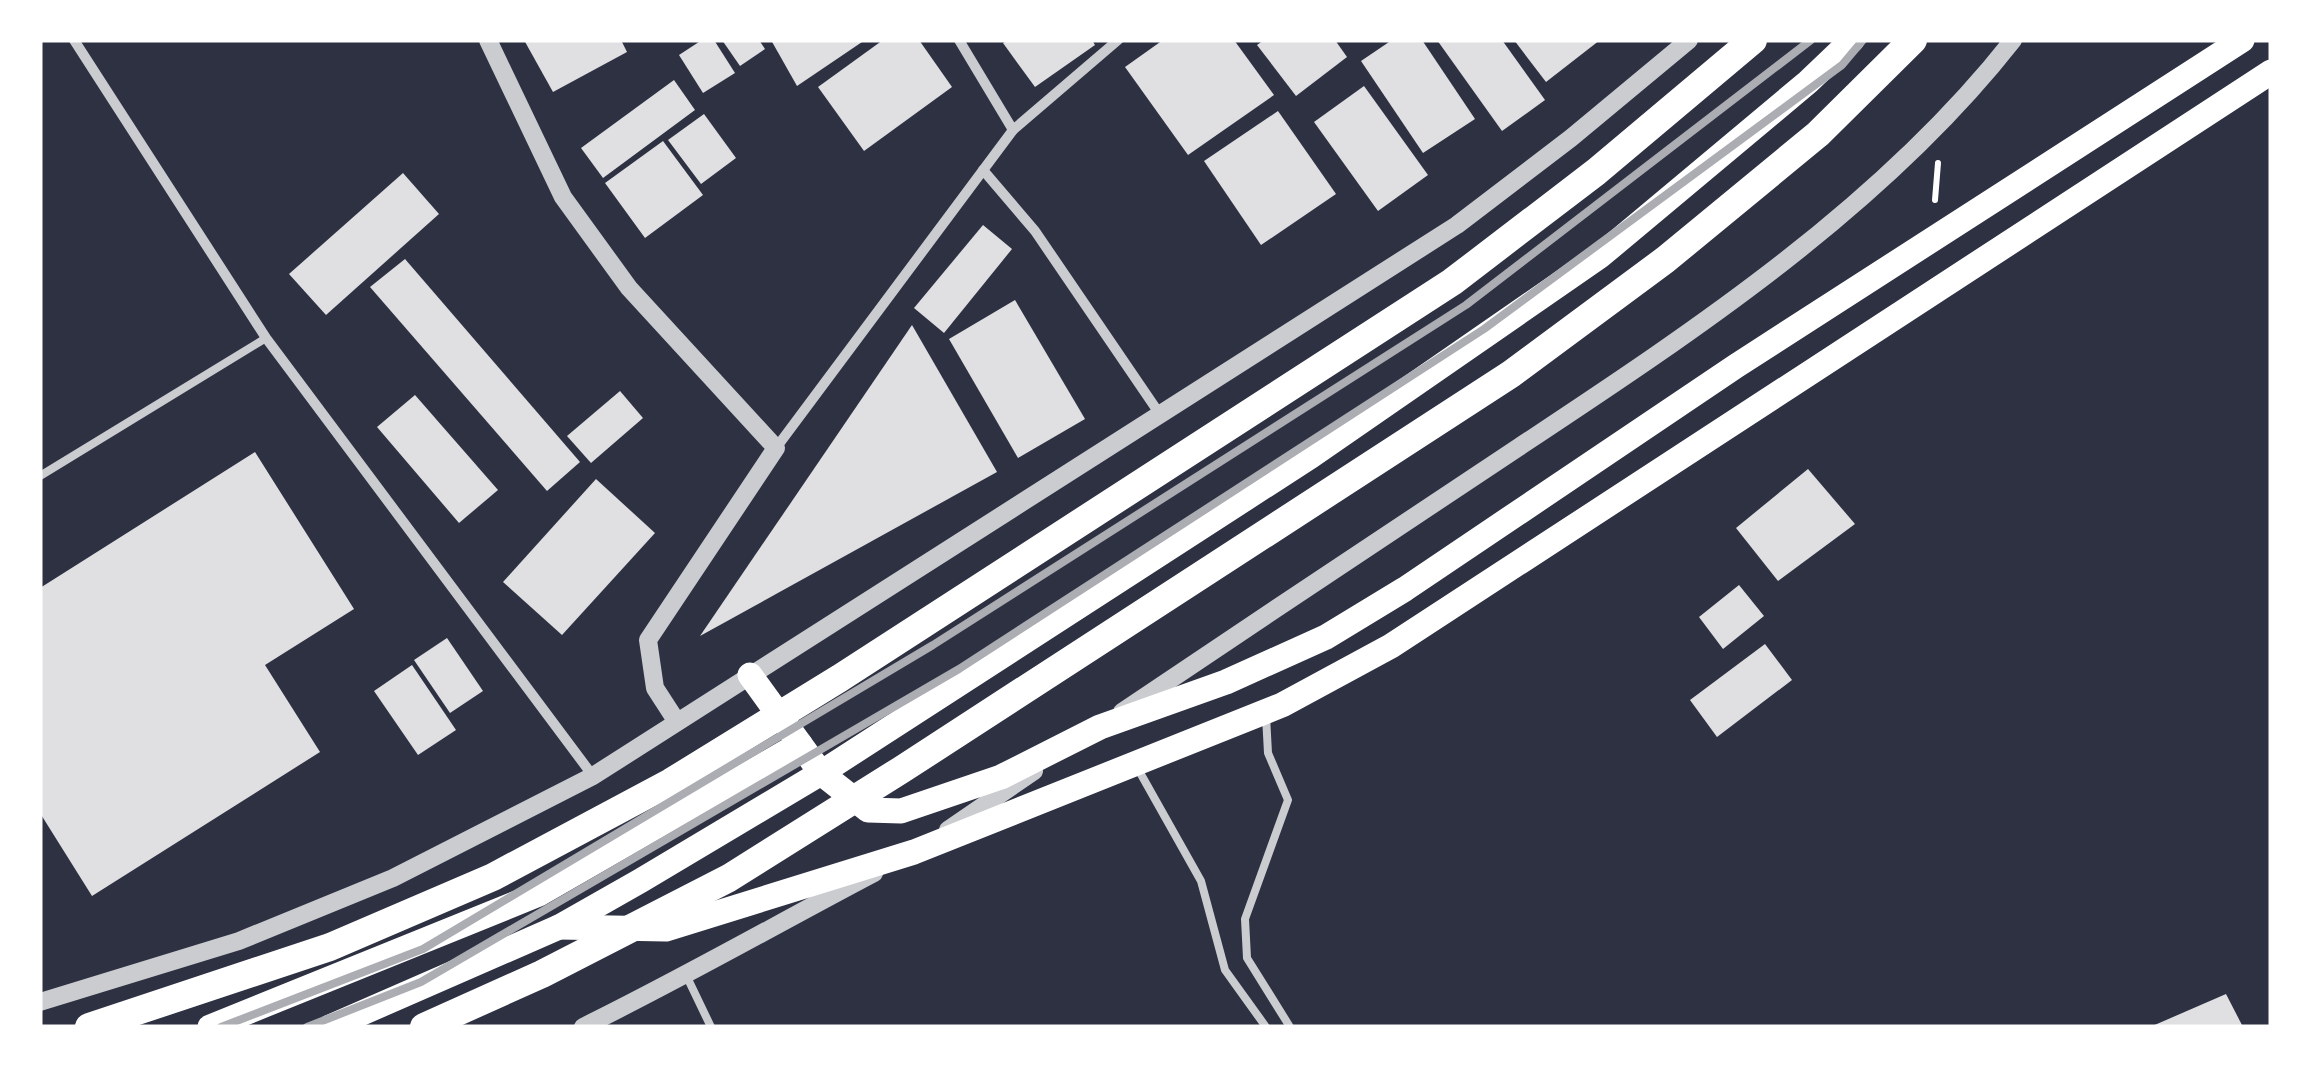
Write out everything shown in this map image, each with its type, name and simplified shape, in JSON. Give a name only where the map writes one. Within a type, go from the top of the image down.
[{"type":"highway","points":[[89,1027],[330,946],[493,877],[671,782],[840,678],[1452,282],[1596,172],[1753,40]]},
{"type":"highway","points":[[424,1027],[542,974],[728,878],[902,770],[1511,374],[1665,260],[1818,134],[1912,40]]},
{"type":"main road","points":[[330,1027],[559,927],[820,773],[1312,456],[1600,256],[1808,82],[1852,40]]},
{"type":"main road","points":[[750,676],[820,773],[868,810],[901,811],[1001,776],[1100,727],[1226,682],[1326,636],[1406,590],[1736,366],[2242,40]]},
{"type":"main road","points":[[559,927],[666,929],[914,852],[1266,712],[1391,646],[2271,72]]},
{"type":"main road","points":[[210,1027],[539,894],[800,744]]},
{"type":"street","points":[[74,40],[266,338],[593,776]]},
{"type":"street","points":[[488,40],[563,197],[629,288],[776,448]]},
{"type":"street","points":[[958,40],[1013,130]]},
{"type":"street","points":[[677,722],[655,688],[648,640],[776,448],[1013,130],[1118,40]]},
{"type":"street","points":[[40,1002],[239,940],[376,885],[593,776],[1456,225],[1571,138],[1689,40]]},
{"type":"street","points":[[583,1027],[686,976],[726,950],[914,852],[1679,341],[1862,197],[1973,91],[2013,40]]},
{"type":"street","points":[[983,170],[1036,231],[1159,414]]},
{"type":"lane","points":[[40,476],[266,338]]},
{"type":"lane","points":[[1266,712],[1268,753],[1288,800],[1244,919],[1247,958],[1290,1027]]},
{"type":"lane","points":[[1135,764],[1201,880],[1225,970],[1266,1027]]},
{"type":"lane","points":[[686,976],[711,1027]]},
{"type":"path","points":[[1934,216],[1938,155]]},
{"type":"building","points":[[524,40],[621,40],[627,52],[553,92]]},
{"type":"building","points":[[702,40],[714,40],[735,73],[703,93],[679,55]]},
{"type":"building","points":[[722,40],[759,40],[765,49],[740,66]]},
{"type":"building","points":[[771,40],[865,40],[797,86]]},
{"type":"building","points":[[883,40],[919,40],[952,87],[864,151],[818,87]]},
{"type":"building","points":[[1092,40],[1095,45],[1035,87],[1003,43]]},
{"type":"building","points":[[1163,40],[1234,40],[1274,95],[1188,155],[1125,67]]},
{"type":"building","points":[[1264,40],[1335,40],[1347,57],[1296,96],[1257,45]]},
{"type":"building","points":[[1392,40],[1422,40],[1475,119],[1423,153],[1361,61]]},
{"type":"building","points":[[1437,40],[1502,40],[1545,100],[1502,131]]},
{"type":"building","points":[[1514,40],[1600,40],[1546,82]]},
{"type":"building","points":[[674,80],[695,110],[603,178],[581,148]]},
{"type":"building","points":[[1364,86],[1428,175],[1378,211],[1314,122]]},
{"type":"building","points":[[1278,111],[1336,194],[1261,245],[1204,161]]},
{"type":"building","points":[[704,114],[736,158],[701,184],[668,140]]},
{"type":"building","points":[[663,141],[703,195],[645,238],[605,183]]},
{"type":"building","points":[[403,173],[439,214],[326,315],[289,274]]},
{"type":"building","points":[[983,225],[1012,249],[944,333],[914,308]]},
{"type":"building","points":[[405,259],[580,462],[547,491],[370,287]]},
{"type":"building","points":[[1015,300],[1085,419],[1018,458],[949,339]]},
{"type":"building","points":[[912,325],[997,472],[700,636]]},
{"type":"building","points":[[620,391],[643,418],[591,463],[567,436]]},
{"type":"building","points":[[415,395],[498,490],[459,523],[377,427]]},
{"type":"building","points":[[255,452],[354,609],[265,665],[320,752],[92,896],[40,813],[40,588]]},
{"type":"building","points":[[1808,469],[1855,524],[1778,581],[1736,528]]},
{"type":"building","points":[[596,479],[655,533],[562,635],[503,582]]},
{"type":"building","points":[[1739,585],[1764,616],[1723,649],[1699,617]]},
{"type":"building","points":[[447,638],[483,691],[450,713],[414,660]]},
{"type":"building","points":[[1765,644],[1792,680],[1717,737],[1690,700]]},
{"type":"building","points":[[412,665],[456,730],[418,755],[374,691]]},
{"type":"building","points":[[2226,994],[2243,1027],[2150,1027]]},
{"type":"railway","points":[[221,1027],[423,949],[933,645],[1466,305],[1811,40]]},
{"type":"railway","points":[[307,1027],[421,982],[959,669],[1484,329],[1842,65],[1863,40]]}]
